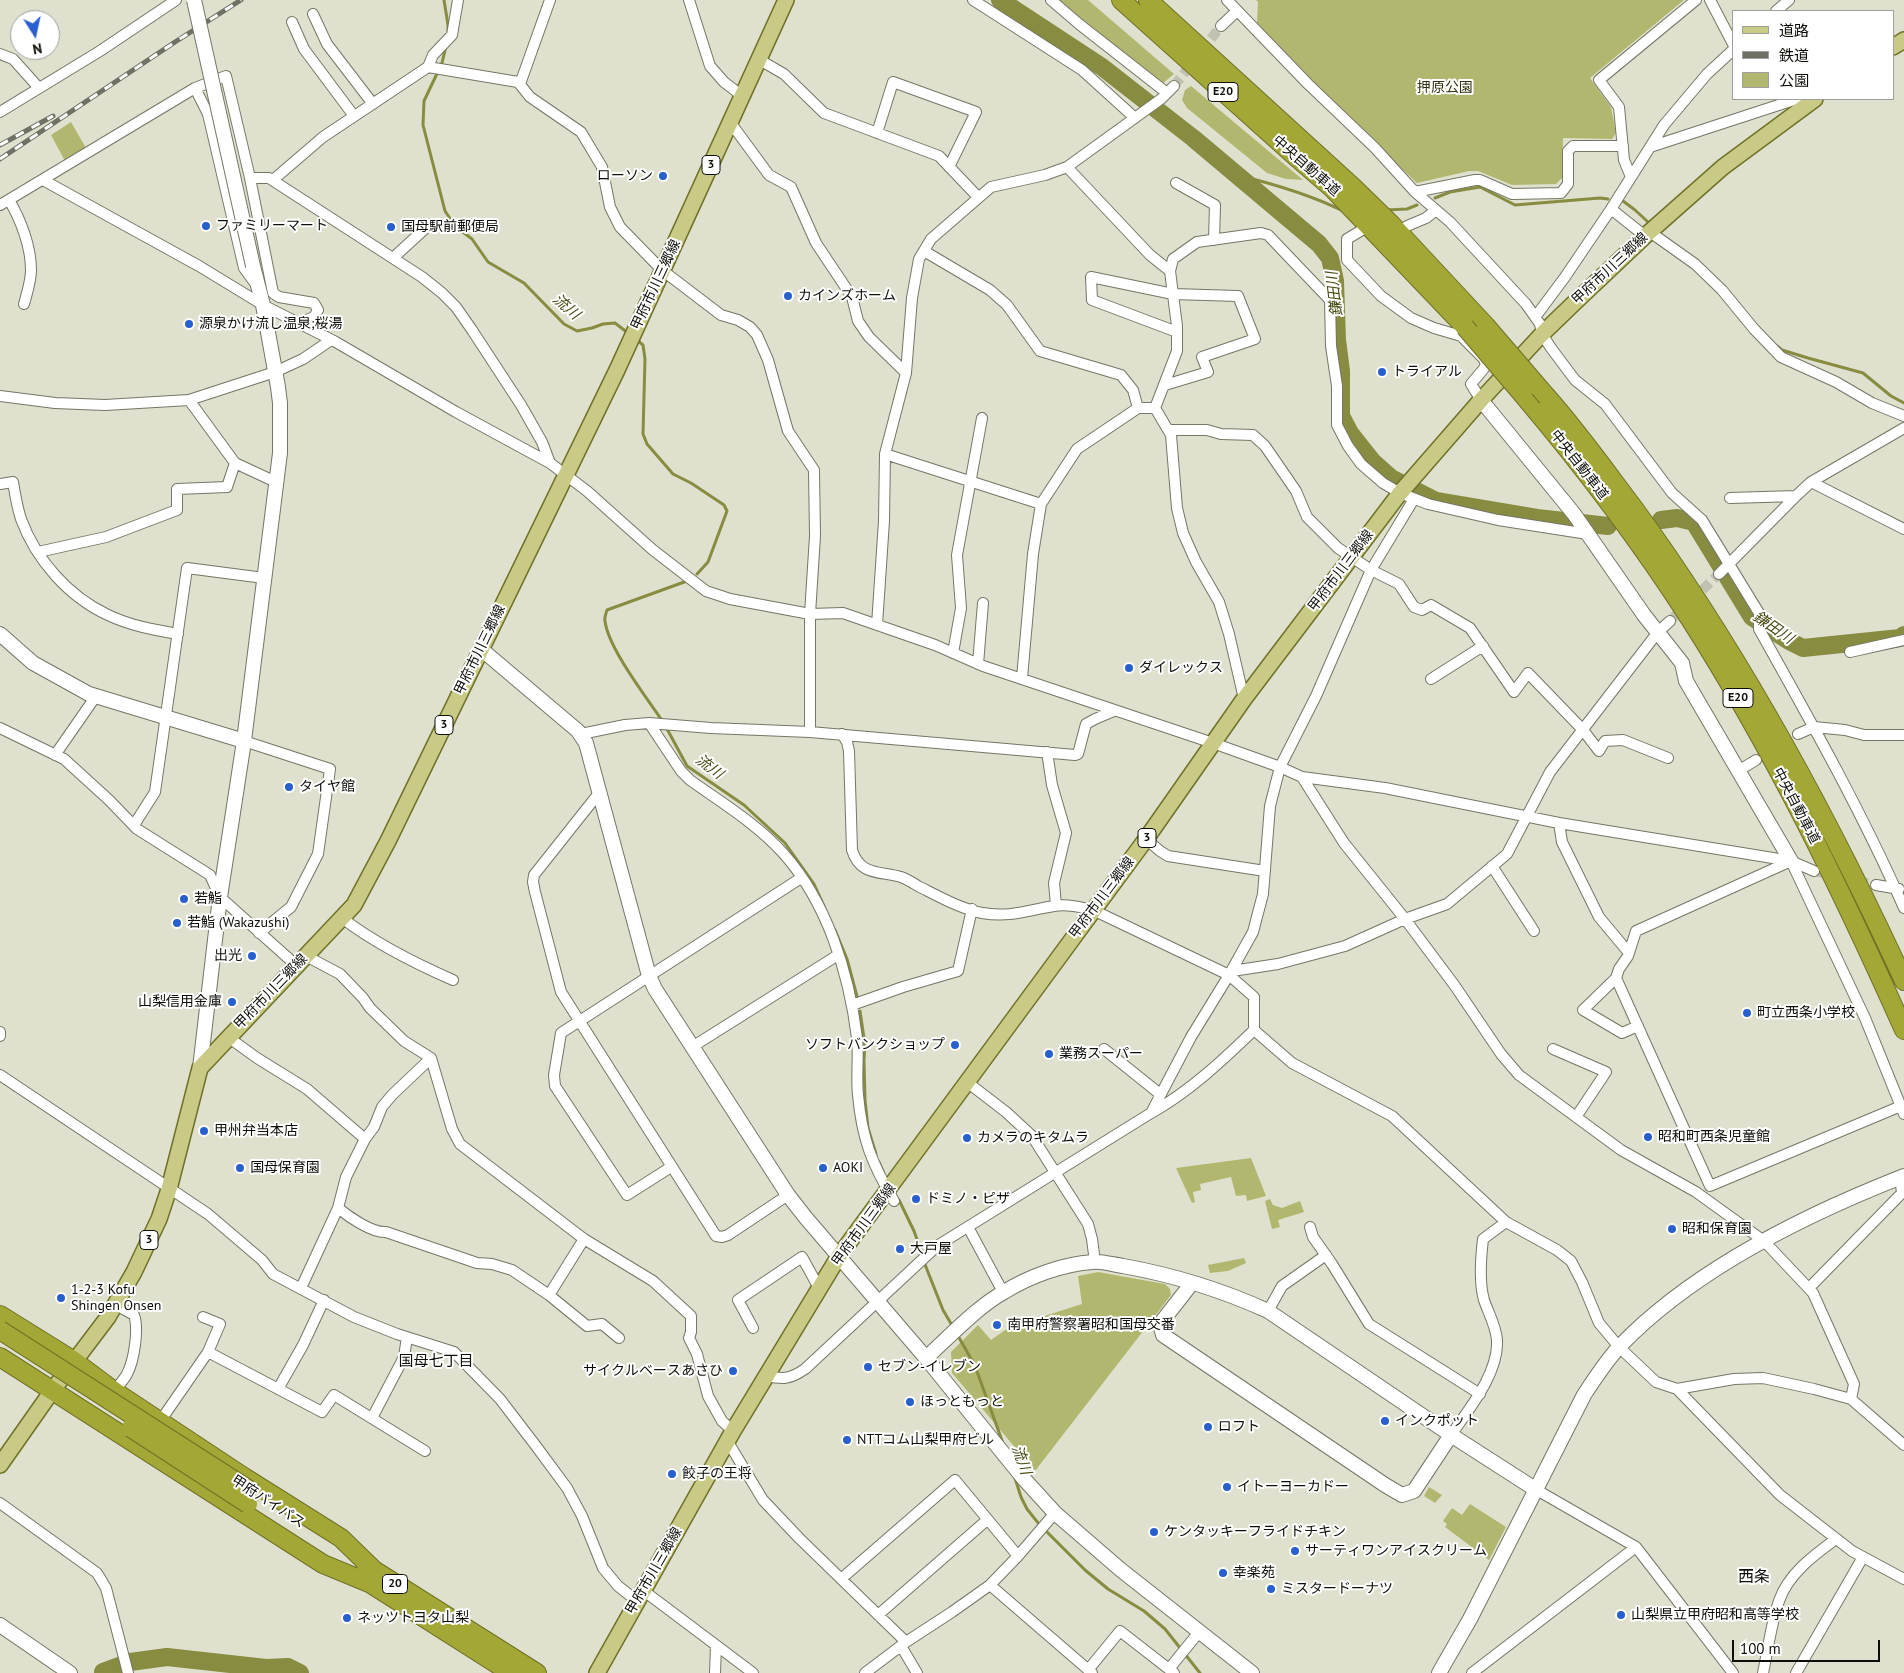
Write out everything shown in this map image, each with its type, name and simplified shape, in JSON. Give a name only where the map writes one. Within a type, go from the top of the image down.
[{"type":"highway","name":"中央自動車道","points":[[1121,0],[1327,183],[1366,228],[1464,327],[1590,477],[1639,544],[1726,677],[1818,846],[1866,944],[1904,1030]]},
{"type":"highway","name":"中央自動車道","points":[[1148,0],[1345,180],[1399,225],[1598,459],[1658,542],[1742,670],[1834,838],[1904,981]]},
{"type":"highway","points":[[0,1315],[74,1362],[114,1391],[161,1420],[244,1477],[340,1538],[373,1577]]},
{"type":"highway","name":"甲府バイパス","points":[[0,1330],[373,1577],[511,1673]]},
{"type":"highway","name":"甲府バイパス","points":[[0,1344],[251,1498]]},
{"type":"highway","points":[[0,1357],[322,1564],[373,1577]]},
{"type":"highway","name":"甲府バイパス","points":[[373,1577],[537,1673]]},
{"type":"main road","name":"甲府市川三郷線","points":[[52,1391],[116,1304],[134,1272],[159,1219],[169,1188],[200,1068],[354,904],[388,841],[632,336],[786,0]]},
{"type":"main road","name":"甲府市川三郷線","points":[[597,1673],[730,1436],[839,1256],[891,1196],[967,1082],[1146,839],[1244,699],[1350,558],[1400,493],[1481,400],[1542,334],[1648,234],[1723,167],[1806,100]]},
{"type":"main road","name":"3","points":[[0,1465],[52,1391]]},
{"type":"street","points":[[0,112],[100,51],[176,0]]},
{"type":"street","points":[[194,0],[262,305],[280,403],[278,482],[244,741],[220,897],[200,1068]]},
{"type":"street","points":[[273,180],[323,137],[428,66],[433,56],[452,36],[458,0]]},
{"type":"street","points":[[520,84],[550,0]]},
{"type":"street","points":[[689,0],[710,66],[724,82],[741,95]]},
{"type":"street","points":[[973,0],[989,4],[1082,70],[1138,116]]},
{"type":"street","points":[[877,625],[884,521],[885,454],[906,373],[912,298],[919,260],[932,239],[991,186],[1045,175],[1067,167],[1167,93],[1078,24],[1052,0]]},
{"type":"street","points":[[1227,0],[1308,84],[1375,148],[1415,192],[1450,222],[1536,316],[1542,334],[1575,380],[1605,404],[1672,493],[1702,520],[1759,613],[1758,629],[1814,728],[1900,889],[1904,908]]},
{"type":"street","points":[[1631,177],[1624,160],[1619,107],[1599,80],[1696,0]]},
{"type":"street","points":[[1710,0],[1732,42]]},
{"type":"street","points":[[1777,10],[1789,0]]},
{"type":"street","points":[[1221,26],[1237,11]]},
{"type":"street","points":[[313,14],[327,44],[373,104]]},
{"type":"street","points":[[292,22],[304,49],[354,116]]},
{"type":"street","points":[[1536,316],[1611,209],[1664,125],[1707,74],[1732,51]]},
{"type":"street","points":[[0,54],[13,59],[39,88]]},
{"type":"street","points":[[758,59],[784,74],[824,113],[939,156],[978,197]]},
{"type":"street","points":[[428,66],[518,82],[530,97],[581,132],[602,167],[610,207],[620,227],[662,270],[721,314],[738,320],[750,327],[757,335],[764,348],[788,430],[814,470],[815,536],[810,614],[810,732]]},
{"type":"street","points":[[24,304],[31,272],[30,255],[15,210],[4,203],[195,88],[226,76],[250,178],[273,293],[279,297],[314,303],[318,310],[314,317],[300,323]]},
{"type":"street","points":[[877,133],[893,82],[976,112],[949,167]]},
{"type":"street","points":[[195,88],[208,114],[244,268],[258,288]]},
{"type":"street","points":[[1650,147],[1804,100]]},
{"type":"street","points":[[730,122],[769,175],[791,187],[816,244],[852,297],[858,321],[869,337],[906,373]]},
{"type":"street","points":[[1415,192],[1470,180],[1480,180],[1512,194],[1561,193],[1568,184],[1568,151],[1573,146],[1623,146]]},
{"type":"street","points":[[1067,167],[1150,255],[1170,271]]},
{"type":"street","points":[[250,178],[269,178],[273,180],[422,277],[442,293],[456,307],[521,405],[542,442],[550,463]]},
{"type":"street","points":[[43,180],[200,266],[262,305],[331,340],[456,412],[550,463],[566,474],[654,550],[706,591],[730,599],[810,614],[843,613],[978,664],[1214,743],[1302,777],[1385,788],[1559,823],[1792,861],[1814,871]]},
{"type":"street","points":[[1176,183],[1215,205],[1214,240]]},
{"type":"street","points":[[1611,209],[1695,264],[1722,290],[1781,358],[1836,382],[1872,403],[1904,416]]},
{"type":"street","points":[[1399,225],[1426,218],[1436,210]]},
{"type":"street","points":[[393,258],[430,224]]},
{"type":"street","points":[[1366,228],[1348,239],[1347,260],[1381,296],[1411,318],[1434,328],[1461,336],[1484,359],[1486,366],[1470,384],[1574,514],[1682,663],[1686,681],[1792,861],[1864,1018],[1902,1110],[1710,1186],[1616,978]]},
{"type":"street","points":[[1155,408],[1177,352],[1178,332],[1170,271],[1173,259],[1197,242],[1261,233],[1268,235],[1330,300],[1331,346],[1337,386],[1337,424],[1348,446],[1361,464],[1383,483],[1400,493],[1428,504],[1498,520],[1588,534]]},
{"type":"street","points":[[924,251],[990,290],[1007,305],[1040,352],[1121,375],[1133,390],[1138,408]]},
{"type":"street","points":[[1165,385],[1208,372],[1202,357],[1255,339],[1238,296],[1174,294],[1091,277],[1092,300],[1178,332]]},
{"type":"street","points":[[0,396],[55,403],[105,405],[188,400],[275,372],[303,359],[331,340]]},
{"type":"street","points":[[188,400],[234,462],[278,482]]},
{"type":"street","points":[[1022,678],[1033,554],[1041,504],[1077,449],[1138,408],[1155,408]]},
{"type":"street","points":[[1155,408],[1171,435],[1177,508],[1183,533],[1196,562],[1219,602],[1229,634],[1244,699]]},
{"type":"street","points":[[953,653],[960,608],[957,555],[982,418]]},
{"type":"street","points":[[1719,574],[1812,482],[1904,428]]},
{"type":"street","points":[[1169,430],[1208,430],[1221,434],[1253,434],[1265,446],[1296,491],[1307,517],[1350,558],[1399,584],[1414,607],[1422,610],[1432,605],[1470,628],[1514,692],[1528,673],[1583,730],[1599,751],[1605,741],[1622,740],[1668,758]]},
{"type":"street","points":[[885,454],[1041,504]]},
{"type":"street","points":[[38,552],[106,537],[177,510],[176,489],[226,487],[234,462]]},
{"type":"street","points":[[0,484],[13,482],[20,517],[30,540],[46,564],[68,589],[108,615],[142,627],[178,634]]},
{"type":"street","points":[[1812,482],[1904,529]]},
{"type":"street","points":[[1730,498],[1796,496]]},
{"type":"street","points":[[1151,1113],[1191,1037],[1231,973],[1253,932],[1264,894],[1270,806],[1280,767],[1316,696],[1371,570],[1414,499]]},
{"type":"street","points":[[134,825],[156,792],[187,568],[264,578]]},
{"type":"street","points":[[978,664],[984,603]]},
{"type":"street","points":[[1231,973],[1278,964],[1345,946],[1405,919],[1447,904],[1507,854],[1550,772],[1658,632],[1670,621]]},
{"type":"street","points":[[0,634],[32,663],[96,696],[330,769],[318,854],[291,907],[259,933]]},
{"type":"street","points":[[1850,652],[1904,640]]},
{"type":"street","points":[[1431,679],[1483,646]]},
{"type":"street","points":[[481,648],[581,734],[586,743],[649,976],[655,989],[788,1195],[926,1358],[1024,1479],[1055,1513],[1120,1570],[1252,1673]]},
{"type":"street","points":[[55,755],[96,696]]},
{"type":"street","points":[[581,734],[625,725],[653,723],[842,734],[1078,754],[1086,724],[1114,711]]},
{"type":"street","points":[[653,723],[681,771],[690,780],[766,837],[784,854],[818,906],[838,955],[852,1005],[857,1040],[858,1094],[863,1134],[869,1154],[891,1196]]},
{"type":"street","points":[[0,728],[64,759],[134,825],[210,876],[220,897],[259,933],[301,961],[340,974],[370,1008],[404,1041],[431,1058],[452,1130],[460,1144],[584,1239],[653,1282],[691,1316],[689,1338],[697,1354],[708,1396],[763,1500],[878,1615],[904,1644],[917,1673]]},
{"type":"street","points":[[1798,734],[1814,728],[1845,730],[1864,735],[1904,735]]},
{"type":"street","points":[[765,1376],[783,1379],[794,1376],[805,1369],[937,1246],[1164,1106],[1200,1078],[1254,1030],[1254,996],[1231,973],[1092,910],[1076,906],[1056,905],[1022,914],[982,913],[902,877],[873,872],[861,866],[855,859],[850,839],[850,751],[842,734]]},
{"type":"street","points":[[1047,752],[1052,785],[1066,833],[1054,883],[1056,905]]},
{"type":"street","points":[[1738,770],[1756,760]]},
{"type":"street","points":[[1302,777],[1344,843],[1405,919],[1519,1075],[1621,1150],[1696,1192],[1764,1241],[1809,1288],[1854,1384],[1851,1399]]},
{"type":"street","points":[[599,793],[538,868],[533,882],[561,992],[716,1236],[728,1235],[788,1195]]},
{"type":"street","points":[[1559,823],[1562,842],[1599,917],[1629,953]]},
{"type":"street","points":[[1146,839],[1168,856],[1265,871]]},
{"type":"street","points":[[1638,1026],[1622,1033],[1583,1010],[1616,978],[1619,968],[1629,953],[1636,931],[1792,861]]},
{"type":"street","points":[[1492,866],[1534,931]]},
{"type":"street","points":[[671,1166],[627,1195],[555,1086],[554,1075],[561,1033],[801,878]]},
{"type":"street","points":[[1876,885],[1900,889]]},
{"type":"street","points":[[852,1005],[904,987],[958,972],[972,909]]},
{"type":"street","points":[[342,918],[392,951],[453,980]]},
{"type":"street","points":[[692,1047],[838,955]]},
{"type":"street","points":[[1254,1030],[1292,1063],[1392,1116],[1506,1222],[1557,1250],[1571,1261],[1599,1322],[1619,1347],[1656,1382],[1677,1389],[1780,1495],[1852,1551],[1904,1579]]},
{"type":"street","points":[[228,1037],[257,1058],[307,1089],[365,1140]]},
{"type":"street","points":[[1104,1049],[1160,1094]]},
{"type":"street","points":[[1553,1049],[1606,1072],[1576,1117]]},
{"type":"street","points":[[301,1288],[338,1208],[346,1177],[365,1140],[374,1127],[382,1107],[431,1058]]},
{"type":"street","points":[[0,1075],[208,1214],[262,1260],[273,1274],[354,1317],[454,1352],[500,1399],[567,1488],[582,1516],[603,1568],[618,1586],[640,1596],[753,1673]]},
{"type":"street","points":[[967,1082],[1006,1112],[1032,1136],[1088,1224],[1095,1262]]},
{"type":"street","points":[[1439,1673],[1470,1619],[1584,1394],[1619,1347],[1670,1300],[1705,1276],[1764,1241],[1823,1211],[1902,1176],[1902,1193],[1809,1288]]},
{"type":"street","points":[[338,1208],[348,1216],[379,1232],[386,1232],[477,1263],[492,1264],[512,1270],[549,1294],[587,1326],[602,1324],[619,1338]]},
{"type":"street","points":[[1192,1283],[1160,1324],[1162,1335],[1402,1495],[1414,1491],[1480,1394],[1492,1370],[1497,1340],[1483,1297],[1481,1257],[1483,1239],[1506,1222]]},
{"type":"street","points":[[968,1227],[1003,1292]]},
{"type":"street","points":[[1310,1227],[1313,1237],[1369,1324],[1480,1394]]},
{"type":"street","points":[[549,1294],[584,1239]]},
{"type":"street","points":[[1268,1311],[1282,1286],[1326,1255]]},
{"type":"street","points":[[753,1328],[738,1300],[802,1257],[820,1288]]},
{"type":"street","points":[[926,1358],[1003,1292],[1041,1274],[1076,1264],[1095,1262],[1138,1269],[1236,1296],[1268,1311],[1451,1435],[1535,1489],[1636,1547],[1733,1673]]},
{"type":"street","points":[[278,1389],[303,1345],[324,1300]]},
{"type":"street","points":[[114,1391],[127,1374],[137,1322],[134,1315],[116,1304]]},
{"type":"street","points":[[161,1420],[208,1352],[220,1324],[204,1317]]},
{"type":"street","points":[[372,1418],[404,1357],[407,1337]]},
{"type":"street","points":[[208,1352],[322,1412],[334,1395],[425,1451]]},
{"type":"street","points":[[1677,1389],[1734,1379],[1763,1378],[1851,1399],[1904,1445]]},
{"type":"street","points":[[842,1579],[955,1480],[1018,1556]]},
{"type":"street","points":[[0,1503],[96,1573],[106,1588],[128,1673]]},
{"type":"street","points":[[866,1673],[904,1644],[990,1585],[1055,1513]]},
{"type":"street","points":[[878,1615],[987,1520]]},
{"type":"street","points":[[1764,1673],[1779,1600],[1790,1581],[1807,1561],[1836,1539]]},
{"type":"street","points":[[1472,1673],[1636,1547]]},
{"type":"street","points":[[1796,1673],[1863,1557]]},
{"type":"street","points":[[990,1585],[1090,1671],[1120,1631],[1171,1671],[1199,1632]]},
{"type":"street","points":[[0,1625],[70,1673]]},
{"type":"street","points":[[715,1673],[716,1646]]},
{"type":"green space","points":[[1058,0],[1088,0],[1174,74],[1162,84],[1084,25]]},
{"type":"green space","name":"押原公園","points":[[1256,0],[1684,0],[1590,78],[1611,107],[1616,133],[1612,139],[1563,138],[1562,178],[1556,184],[1512,185],[1478,171],[1469,171],[1417,183],[1257,23],[1258,2]]},
{"type":"green space","points":[[1191,86],[1303,180],[1286,179],[1267,173],[1187,108],[1182,100],[1185,90]]},
{"type":"green space","points":[[71,122],[86,148],[65,161],[51,135]]},
{"type":"green space","points":[[1251,1158],[1266,1196],[1247,1201],[1246,1195],[1236,1196],[1231,1177],[1200,1184],[1201,1190],[1193,1192],[1195,1202],[1192,1203],[1176,1168]]},
{"type":"green space","points":[[1270,1199],[1273,1205],[1282,1208],[1300,1201],[1304,1212],[1278,1220],[1280,1227],[1272,1229],[1265,1201]]},
{"type":"green space","points":[[1244,1258],[1246,1263],[1228,1271],[1210,1273],[1208,1265]]},
{"type":"green space","points":[[1098,1272],[1165,1284],[1170,1289],[1171,1295],[1035,1471],[952,1373],[951,1352],[978,1325],[991,1340],[1018,1321],[1022,1325],[1082,1304],[1078,1276]]},
{"type":"green space","points":[[1429,1487],[1442,1495],[1435,1503],[1424,1496]]},
{"type":"green space","points":[[1470,1504],[1506,1527],[1489,1560],[1445,1527],[1447,1524],[1443,1521],[1452,1508],[1462,1515]]},
{"type":"waterway","name":"流川","points":[[444,0],[448,33]]},
{"type":"waterway","name":"鎌田川","points":[[1000,0],[1102,67],[1193,138],[1319,244],[1330,258],[1335,281],[1337,340],[1341,371],[1341,416],[1350,433],[1373,462],[1391,478],[1436,501],[1537,518],[1608,526]]},
{"type":"waterway","name":"流川","points":[[446,46],[442,63],[424,101],[423,125],[445,211],[455,226],[472,239],[488,262],[524,283],[564,324],[577,331],[615,323],[628,333]]},
{"type":"waterway","points":[[1237,175],[1291,190],[1343,211]]},
{"type":"waterway","points":[[1435,198],[1450,192],[1480,187],[1515,205],[1600,198],[1608,199]]},
{"type":"waterway","points":[[1623,201],[1648,222]]},
{"type":"waterway","points":[[1386,210],[1407,209],[1417,205]]},
{"type":"waterway","name":"流川","points":[[637,340],[643,345],[645,359],[643,434],[647,444],[673,474],[691,483],[724,505],[727,511],[708,562],[697,574]]},
{"type":"waterway","points":[[1777,346],[1782,350],[1863,373],[1891,396],[1904,403]]},
{"type":"waterway","name":"鎌田川","points":[[1661,520],[1677,518],[1694,522],[1752,617],[1803,648],[1900,638],[1904,635]]},
{"type":"waterway","name":"流川","points":[[663,722],[620,658],[608,632],[605,617],[607,610],[687,581]]},
{"type":"waterway","name":"流川","points":[[666,727],[687,766],[744,805],[785,843],[814,884],[824,906]]},
{"type":"waterway","name":"流川","points":[[835,930],[847,959],[858,1000]]},
{"type":"waterway","name":"流川","points":[[860,1011],[865,1045],[865,1100],[868,1128],[876,1154]]},
{"type":"waterway","name":"流川","points":[[879,1162],[883,1171]]},
{"type":"waterway","name":"流川","points":[[899,1200],[914,1231],[923,1256]]},
{"type":"waterway","name":"流川","points":[[924,1262],[943,1310],[953,1327]]},
{"type":"waterway","name":"流川","points":[[957,1334],[975,1366],[1004,1446]]},
{"type":"waterway","name":"流川","points":[[1014,1475],[1027,1509],[1039,1524],[1085,1570],[1108,1589],[1144,1611],[1165,1629],[1200,1673]]},
{"type":"waterway","points":[[103,1672],[130,1662],[167,1657],[266,1668],[288,1667],[300,1673]]},
{"type":"tunnel","points":[[1174,86],[1221,26]]},
{"type":"tunnel","points":[[1670,621],[1719,574]]},
{"type":"tunnel","points":[[1814,871],[1876,885]]},
{"type":"railway","points":[[0,159],[241,0]]},
{"type":"railway","points":[[0,145],[53,116]]},
{"type":"place","name":"ローソン","points":[[663,176]]},
{"type":"place","name":"ファミリーマート","points":[[206,226]]},
{"type":"place","name":"国母駅前郵便局","points":[[391,227]]},
{"type":"place","name":"カインズホーム","points":[[788,296]]},
{"type":"place","name":"源泉かけ流し温泉;桜湯","points":[[189,324]]},
{"type":"place","name":"トライアル","points":[[1382,372]]},
{"type":"place","name":"ダイレックス","points":[[1129,668]]},
{"type":"place","name":"タイヤ館","points":[[289,787]]},
{"type":"place","name":"若鮨","points":[[184,899]]},
{"type":"place","name":"若鮨 (Wakazushi)","points":[[177,923]]},
{"type":"place","name":"出光","points":[[252,956]]},
{"type":"place","name":"山梨信用金庫","points":[[232,1002]]},
{"type":"place","name":"町立西条小学校","points":[[1747,1013]]},
{"type":"place","name":"ソフトバンクショップ","points":[[955,1045]]},
{"type":"place","name":"業務スーパー","points":[[1049,1054]]},
{"type":"place","name":"甲州弁当本店","points":[[204,1131]]},
{"type":"place","name":"昭和町西条児童館","points":[[1648,1137]]},
{"type":"place","name":"カメラのキタムラ","points":[[967,1138]]},
{"type":"place","name":"国母保育園","points":[[240,1168]]},
{"type":"place","name":"AOKI","points":[[823,1168]]},
{"type":"place","name":"ドミノ・ピザ","points":[[916,1199]]},
{"type":"place","name":"昭和保育園","points":[[1672,1229]]},
{"type":"place","name":"大戸屋","points":[[900,1249]]},
{"type":"place","name":"1-2-3 Kofu Shingen Onsen","points":[[61,1298]]},
{"type":"place","name":"南甲府警察署昭和国母交番","points":[[997,1325]]},
{"type":"place","name":"セブン-イレブン","points":[[868,1367]]},
{"type":"place","name":"サイクルベースあさひ","points":[[733,1371]]},
{"type":"place","name":"ほっともっと","points":[[910,1402]]},
{"type":"place","name":"インクポット","points":[[1385,1421]]},
{"type":"place","name":"ロフト","points":[[1208,1427]]},
{"type":"place","name":"NTTコム山梨甲府ビル","points":[[847,1440]]},
{"type":"place","name":"餃子の王将","points":[[672,1474]]},
{"type":"place","name":"イトーヨーカドー","points":[[1227,1487]]},
{"type":"place","name":"ケンタッキーフライドチキン","points":[[1154,1532]]},
{"type":"place","name":"サーティワンアイスクリーム","points":[[1295,1551]]},
{"type":"place","name":"幸楽苑","points":[[1223,1573]]},
{"type":"place","name":"ミスタードーナツ","points":[[1271,1589]]},
{"type":"place","name":"山梨県立甲府昭和高等学校","points":[[1621,1615]]},
{"type":"place","name":"ネッツトヨタ山梨","points":[[347,1618]]},
{"type":"district","name":"国母七丁目","points":[[436,1362]]},
{"type":"district","name":"西条","points":[[1754,1577]]}]
